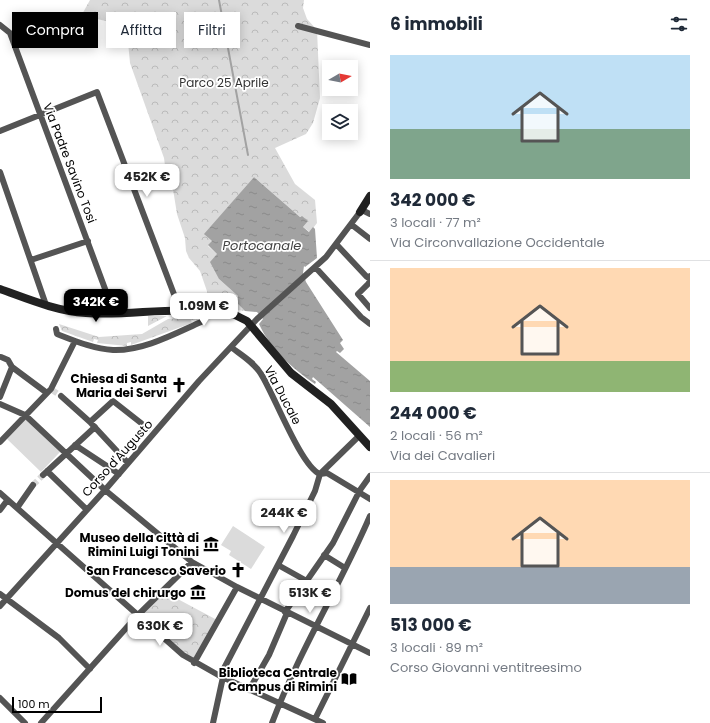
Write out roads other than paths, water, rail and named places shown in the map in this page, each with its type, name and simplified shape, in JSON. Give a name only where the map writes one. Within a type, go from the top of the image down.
[{"type":"street","name":"Via Padre Savino Tosi","points":[[0,25],[10,33],[114,313]]},
{"type":"street","points":[[298,26],[370,45]]},
{"type":"street","points":[[0,131],[97,92],[180,310]]},
{"type":"street","points":[[0,172],[46,305]]},
{"type":"street","points":[[370,196],[361,211],[370,214]]},
{"type":"street","name":"Corso d'Augusto","points":[[0,606],[119,474],[153,431],[251,325],[316,268],[337,245],[361,211]]},
{"type":"street","points":[[352,224],[370,239]]},
{"type":"street","points":[[31,260],[88,241]]},
{"type":"street","points":[[337,245],[370,278],[369,283],[358,294],[369,306],[358,314]]},
{"type":"street","points":[[316,268],[358,314],[370,324]]},
{"type":"street","points":[[0,289],[46,305],[85,313],[180,310],[241,317],[251,325],[291,373],[330,404],[370,447]]},
{"type":"street","points":[[56,329],[57,334],[92,347],[113,350],[131,349],[201,322],[205,313]]},
{"type":"street","points":[[0,442],[49,392],[75,341]]},
{"type":"street","name":"Via Ducale","points":[[231,347],[254,364],[261,373],[286,426],[310,465],[320,474]]},
{"type":"street","points":[[0,357],[8,360],[12,368],[49,392]]},
{"type":"street","points":[[0,397],[12,368]]},
{"type":"street","points":[[61,396],[90,422],[128,463]]},
{"type":"street","points":[[90,422],[113,400],[141,423]]},
{"type":"street","points":[[0,404],[25,415],[105,490],[192,562],[237,588],[370,653]]},
{"type":"street","points":[[86,509],[45,473],[66,452],[95,427]]},
{"type":"street","points":[[213,723],[221,677],[315,491],[320,474],[360,435]]},
{"type":"street","points":[[75,445],[119,474]]},
{"type":"street","points":[[320,474],[327,473],[370,499]]},
{"type":"street","points":[[249,690],[269,655],[286,612],[305,580],[333,543],[359,492],[370,476]]},
{"type":"street","points":[[17,508],[32,485]]},
{"type":"street","points":[[0,493],[137,616],[194,663],[221,677],[323,723]]},
{"type":"street","points":[[0,510],[6,502]]},
{"type":"street","points":[[272,723],[315,627],[370,516]]},
{"type":"street","points":[[324,555],[345,568]]},
{"type":"street","points":[[41,723],[137,616],[192,562]]},
{"type":"street","points":[[278,565],[305,580]]},
{"type":"street","points":[[194,663],[237,588]]},
{"type":"street","points":[[0,594],[59,638],[90,669]]},
{"type":"street","points":[[315,719],[370,608]]},
{"type":"street","points":[[0,698],[25,723]]},
{"type":"water","name":"Portocanale","points":[[254,177],[300,217],[302,216],[308,221],[303,227],[309,232],[313,227],[315,229],[317,258],[305,267],[304,266],[303,273],[306,282],[343,340],[340,343],[344,349],[340,353],[337,351],[336,352],[370,381],[370,427],[313,377],[312,379],[316,382],[315,384],[298,372],[283,358],[270,342],[259,324],[263,319],[257,312],[245,311],[237,303],[238,296],[219,279],[210,262],[217,254],[208,245],[212,241],[204,234]]},
{"type":"waterway","points":[[219,0],[248,155]]},
{"type":"tunnel","points":[[52,390],[61,396]]},
{"type":"tunnel","points":[[141,423],[151,430]]},
{"type":"tunnel","points":[[33,485],[43,475]]},
{"type":"place","name":"Chiesa di Santa Maria dei Servi","points":[[179,385]]},
{"type":"place","name":"Museo della città di Rimini Luigi Tonini","points":[[211,544]]},
{"type":"place","name":"San Francesco Saverio","points":[[238,570]]},
{"type":"place","name":"Domus del chirurgo","points":[[198,592]]},
{"type":"place","name":"Biblioteca Centrale Campus di Rimini","points":[[349,679]]},
{"type":"park label","name":"Parco 25 Aprile","points":[[224,82]]}]
